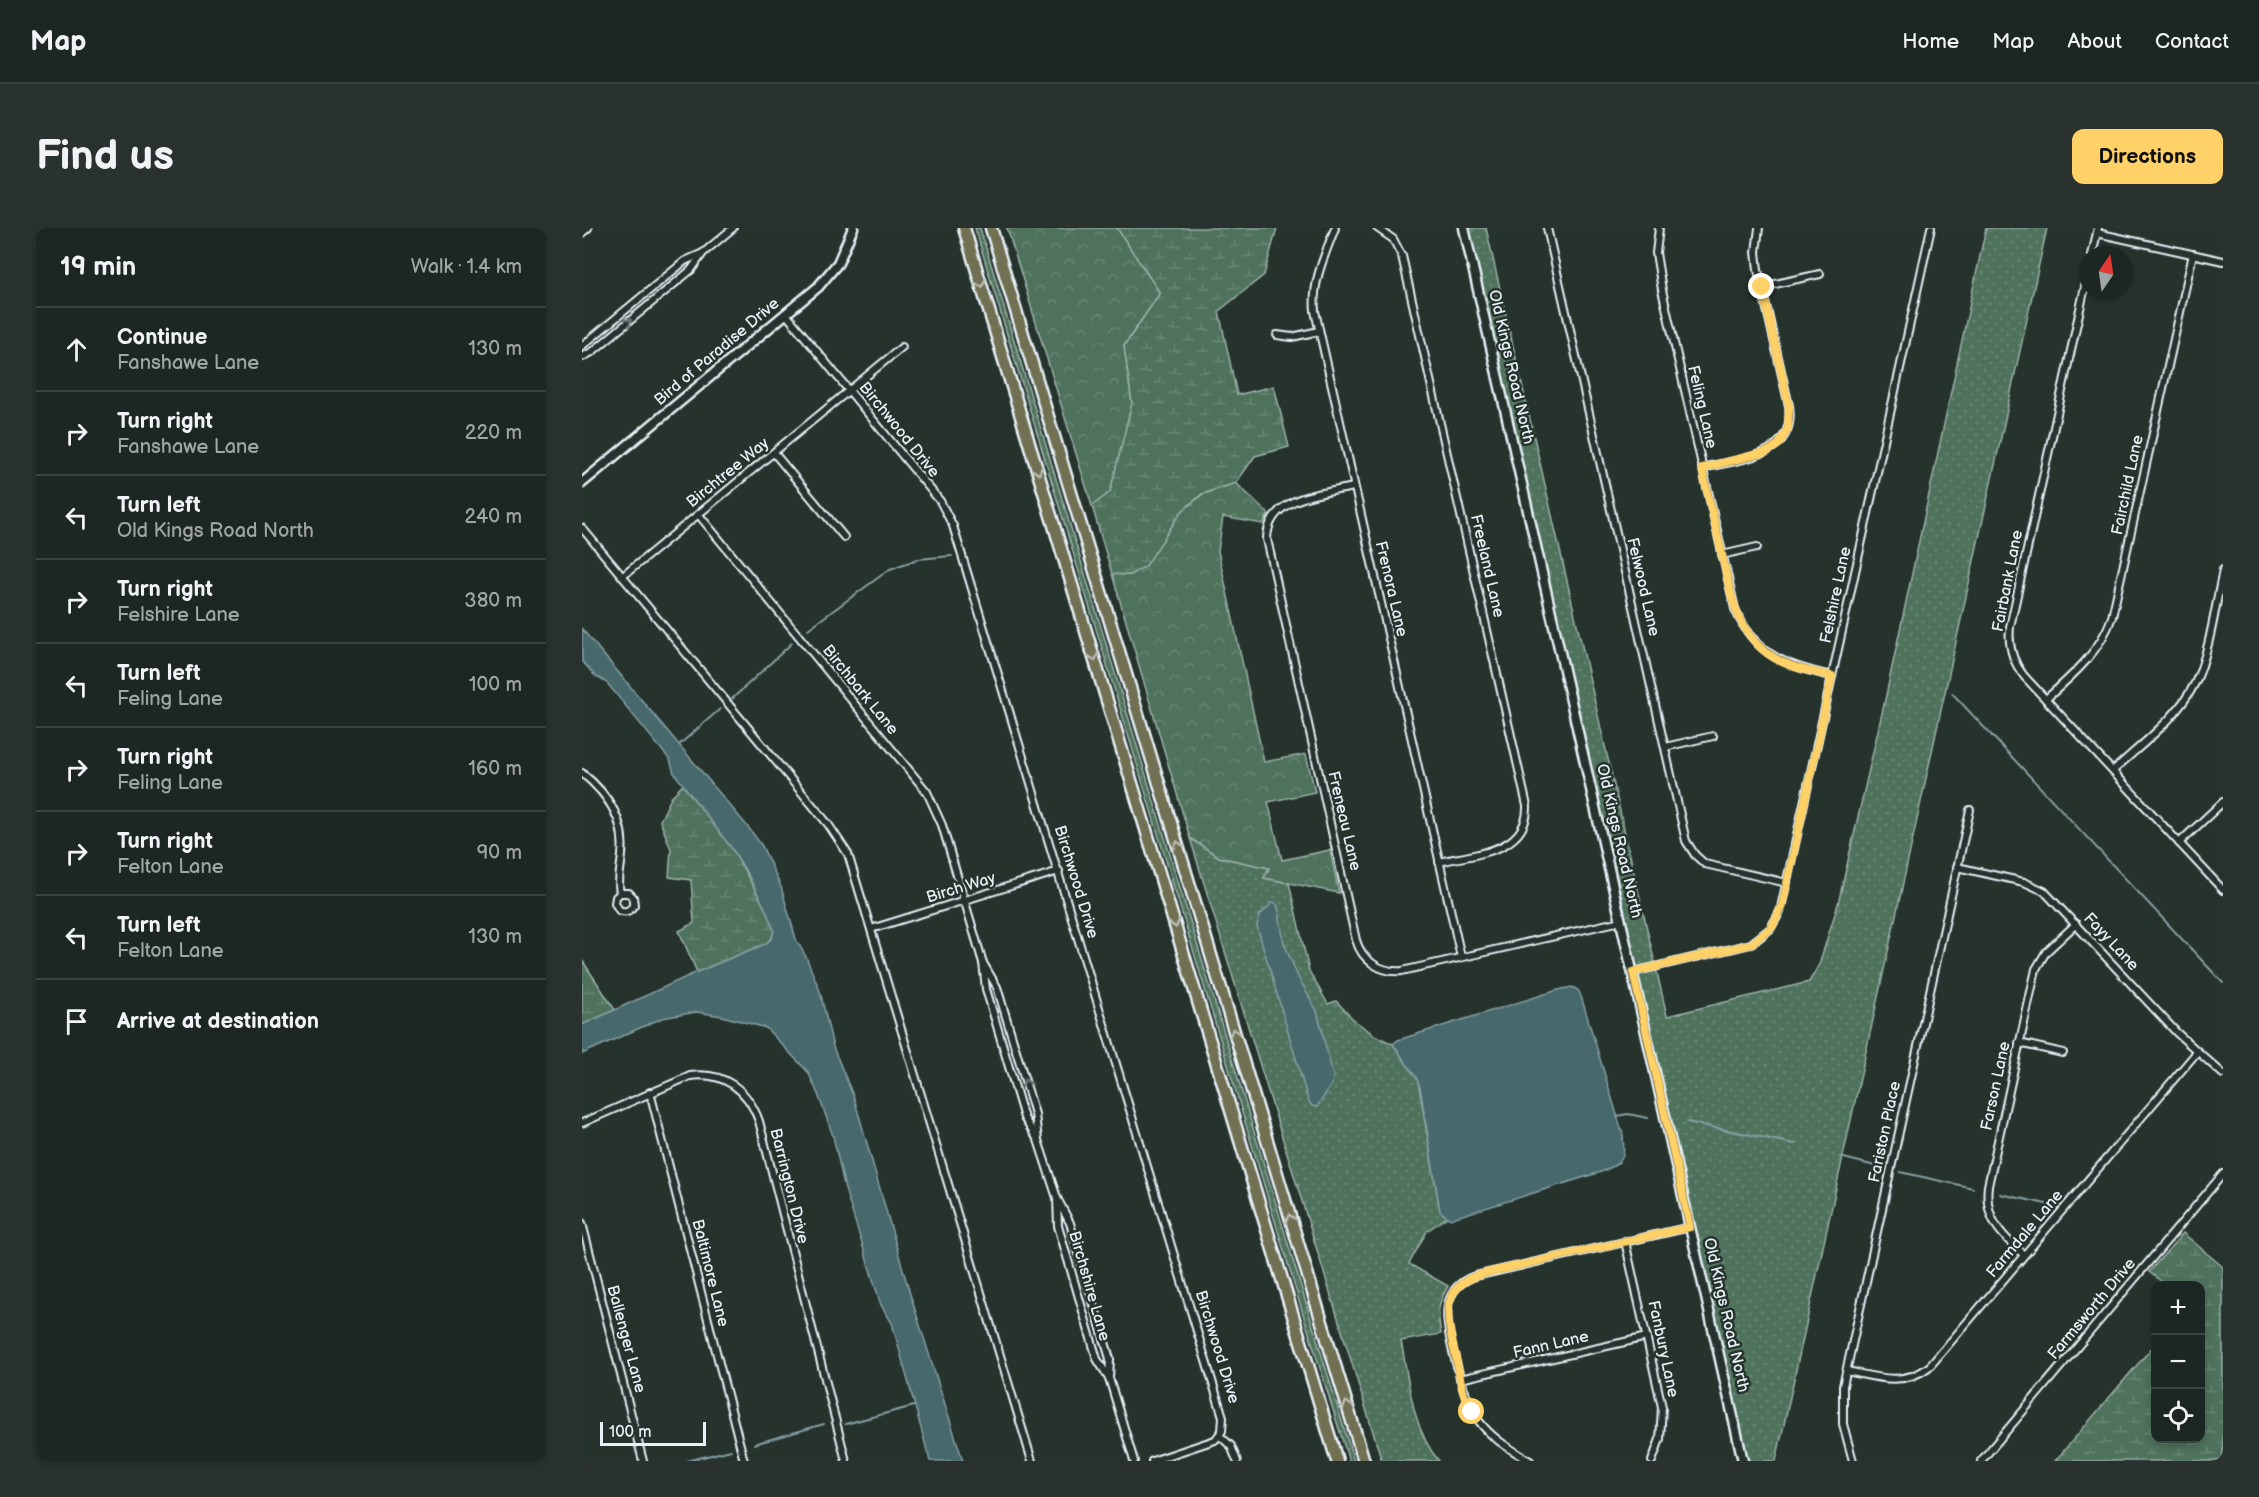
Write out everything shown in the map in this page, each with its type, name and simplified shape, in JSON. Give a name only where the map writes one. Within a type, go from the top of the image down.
[{"type":"highway","points":[[964,228],[1337,1461]]},
{"type":"highway","points":[[991,228],[1364,1461]]},
{"type":"street","points":[[582,233],[588,228]]},
{"type":"street","points":[[582,357],[592,352],[691,270],[703,253],[733,228]]},
{"type":"street","name":"Bird of Paradise Drive","points":[[582,483],[818,287],[834,269],[853,228]]},
{"type":"street","name":"Frenora Lane","points":[[1335,228],[1318,272],[1314,303],[1461,957]]},
{"type":"street","name":"Freeland Lane","points":[[1377,228],[1393,239],[1402,256],[1527,806],[1523,827],[1509,844],[1439,862]]},
{"type":"street","name":"Old Kings Road North","points":[[1464,228],[1743,1461]]},
{"type":"street","name":"Felwood Lane","points":[[1547,228],[1685,835],[1695,855],[1705,864],[1787,883]]},
{"type":"street","name":"Feling Lane","points":[[1659,228],[1656,246],[1660,280],[1735,609],[1745,629],[1768,653],[1790,665],[1832,676]]},
{"type":"street","points":[[1702,468],[1767,452],[1779,444],[1788,428],[1789,406],[1756,252],[1759,228]]},
{"type":"street","name":"Felshire Lane","points":[[1633,972],[1742,947],[1755,942],[1770,930],[1778,918],[1931,228]]},
{"type":"street","points":[[2094,246],[2097,231],[2223,261]]},
{"type":"street","points":[[582,346],[685,261],[703,253]]},
{"type":"street","name":"Fairchild Lane","points":[[2046,699],[2086,663],[2104,637],[2112,617],[2193,254]]},
{"type":"street","points":[[1762,287],[1820,274]]},
{"type":"street","name":"Fairbank Lane","points":[[2082,300],[2010,632],[2010,648],[2024,676],[2223,890]]},
{"type":"street","name":"Birchwood Drive","points":[[786,314],[950,516],[1223,1414],[1224,1424],[1220,1436]]},
{"type":"street","points":[[1277,335],[1292,337],[1319,331]]},
{"type":"street","name":"Birchtree Way","points":[[623,576],[902,347]]},
{"type":"street","points":[[774,453],[844,537]]},
{"type":"street","name":"Freneau Lane","points":[[1354,487],[1294,501],[1283,507],[1275,515],[1268,529],[1268,552],[1359,950],[1374,965],[1391,971],[1408,970],[1621,921]]},
{"type":"street","name":"Birchbark Lane","points":[[699,515],[927,792],[940,820],[964,901]]},
{"type":"street","points":[[582,528],[839,839],[851,862],[1032,1461]]},
{"type":"street","points":[[1722,555],[1757,547]]},
{"type":"street","points":[[2113,771],[2176,711],[2194,685],[2203,660],[2223,570]]},
{"type":"street","points":[[1665,747],[1713,736]]},
{"type":"street","points":[[582,773],[608,800],[620,824],[622,847],[620,893]]},
{"type":"street","points":[[2179,843],[2223,802]]},
{"type":"street","name":"Fariston Place","points":[[1853,1461],[1845,1437],[1842,1393],[1970,810]]},
{"type":"street","name":"Fayy Lane","points":[[1957,867],[2032,885],[2048,895],[2196,1052],[2223,1074]]},
{"type":"street","name":"Birch Way","points":[[871,929],[1059,871]]},
{"type":"street","name":"Birchshire Lane","points":[[964,901],[983,963],[986,989],[1024,1118],[1038,1140]]},
{"type":"street","name":"Farson Lane","points":[[2024,1255],[1995,1226],[1987,1198],[2019,1043],[2038,965],[2046,952],[2076,924]]},
{"type":"street","name":"Birchshire Lane","points":[[983,963],[997,987],[1035,1114],[1038,1140],[1057,1198],[1070,1223],[1107,1347],[1110,1359],[1109,1378]]},
{"type":"street","points":[[2019,1043],[2063,1053]]},
{"type":"street","name":"Farmdale Lane","points":[[1847,1371],[1894,1380],[1923,1372],[1940,1356],[2196,1052]]},
{"type":"street","name":"Barrington Drive","points":[[582,1123],[684,1077],[709,1075],[731,1082],[744,1093],[754,1107],[846,1461]]},
{"type":"street","name":"Baltimore Lane","points":[[650,1092],[744,1461]]},
{"type":"street","name":"Farmsworth Drive","points":[[1981,1461],[2223,1174]]},
{"type":"street","name":"Birchshire Lane","points":[[1057,1198],[1058,1226],[1061,1237],[1097,1359],[1109,1378],[1134,1461]]},
{"type":"street","name":"Ballenger Lane","points":[[582,1224],[644,1461]]},
{"type":"street","points":[[1530,1461],[1498,1440],[1481,1424],[1470,1408],[1460,1379],[1447,1312],[1453,1293],[1461,1283],[1480,1274],[1690,1227]]},
{"type":"street","name":"Fanbury Lane","points":[[1625,1241],[1663,1417],[1660,1439],[1652,1461]]},
{"type":"street","name":"Fann Lane","points":[[1460,1379],[1647,1337]]},
{"type":"street","points":[[1152,1461],[1206,1445],[1220,1436],[1231,1446],[1237,1461]]},
{"type":"green space","points":[[975,228],[980,228],[1354,1461],[1349,1461],[1303,1314]]},
{"type":"green space","points":[[1007,228],[1117,228],[1160,293],[1124,346],[1132,404],[1110,493],[1092,506]]},
{"type":"green space","points":[[1117,228],[1277,228],[1264,275],[1219,311],[1237,395],[1274,386],[1289,447],[1255,456],[1236,483],[1202,494],[1181,512],[1146,566],[1130,575],[1112,574],[1092,506],[1110,492],[1132,403],[1124,346],[1160,293]]},
{"type":"green space","points":[[1469,228],[1486,228],[1667,1016],[1809,982],[1819,965],[1838,904],[1885,700],[1986,228],[2047,228],[1776,1461],[1748,1461]]},
{"type":"green space","points":[[1236,483],[1269,514],[1263,524],[1223,517],[1218,551],[1264,762],[1306,754],[1315,792],[1268,802],[1282,860],[1330,850],[1339,893],[1264,878],[1269,868],[1219,857],[1190,838],[1112,574],[1130,575],[1163,538],[1181,512],[1203,494]]},
{"type":"green space","points":[[683,785],[733,850],[765,908],[774,930],[772,938],[765,944],[697,972],[679,931],[694,923],[691,880],[669,877],[671,849],[660,821],[672,796]]},
{"type":"green space","points":[[1190,838],[1219,857],[1269,868],[1264,878],[1289,883],[1309,971],[1328,1004],[1336,1001],[1355,1021],[1376,1036],[1393,1044],[1418,1080],[1440,1211],[1447,1217],[1427,1231],[1409,1264],[1448,1286],[1439,1309],[1441,1334],[1401,1341],[1417,1420],[1430,1449],[1439,1461],[1382,1461]]},
{"type":"green space","points":[[582,960],[615,1010],[582,1025]]},
{"type":"green space","points":[[2183,1233],[2223,1267],[2223,1461],[2055,1461],[2151,1349],[2151,1443],[2205,1443],[2205,1281],[2161,1281],[2149,1272]]},
{"type":"water","points":[[582,629],[748,827],[762,846],[781,887],[796,939],[820,991],[833,1047],[854,1098],[910,1294],[963,1461],[930,1461],[892,1323],[881,1305],[845,1189],[833,1136],[808,1072],[766,1028],[697,1012],[662,1018],[582,1054],[582,1025],[697,972],[765,944],[772,938],[774,930],[765,908],[733,850],[674,773],[670,760],[607,683],[595,676],[582,661]]},
{"type":"water","points":[[1273,902],[1278,907],[1284,943],[1298,977],[1317,1011],[1333,1076],[1332,1084],[1317,1107],[1312,1106],[1308,1100],[1257,926],[1260,915]]},
{"type":"water","points":[[1572,987],[1578,990],[1581,996],[1623,1135],[1624,1150],[1621,1159],[1614,1166],[1601,1172],[1450,1219],[1440,1211],[1420,1087],[1416,1077],[1393,1044],[1398,1040]]},
{"type":"waterway","points":[[808,629],[890,569],[918,559],[952,556]]},
{"type":"waterway","points":[[732,699],[792,643]]},
{"type":"waterway","points":[[1952,693],[2223,983]]},
{"type":"waterway","points":[[680,744],[720,709]]},
{"type":"waterway","points":[[1617,1116],[1628,1114],[1648,1118]]},
{"type":"waterway","points":[[1687,1122],[1795,1144]]},
{"type":"waterway","points":[[1840,1157],[1883,1168]]},
{"type":"waterway","points":[[1900,1172],[1973,1188]]},
{"type":"waterway","points":[[2000,1194],[2051,1205]]},
{"type":"waterway","points":[[845,1424],[914,1406]]},
{"type":"waterway","points":[[754,1444],[824,1424]]},
{"type":"waterway","points":[[687,1461],[731,1450]]},
{"type":"route","points":[[1472,1412],[1462,1387],[1447,1317],[1451,1298],[1461,1283],[1486,1273],[1690,1227],[1633,972],[1751,944],[1772,927],[1782,906],[1832,676],[1782,662],[1762,648],[1745,629],[1732,599],[1702,468],[1767,452],[1779,444],[1788,428],[1789,406],[1762,287]]}]
